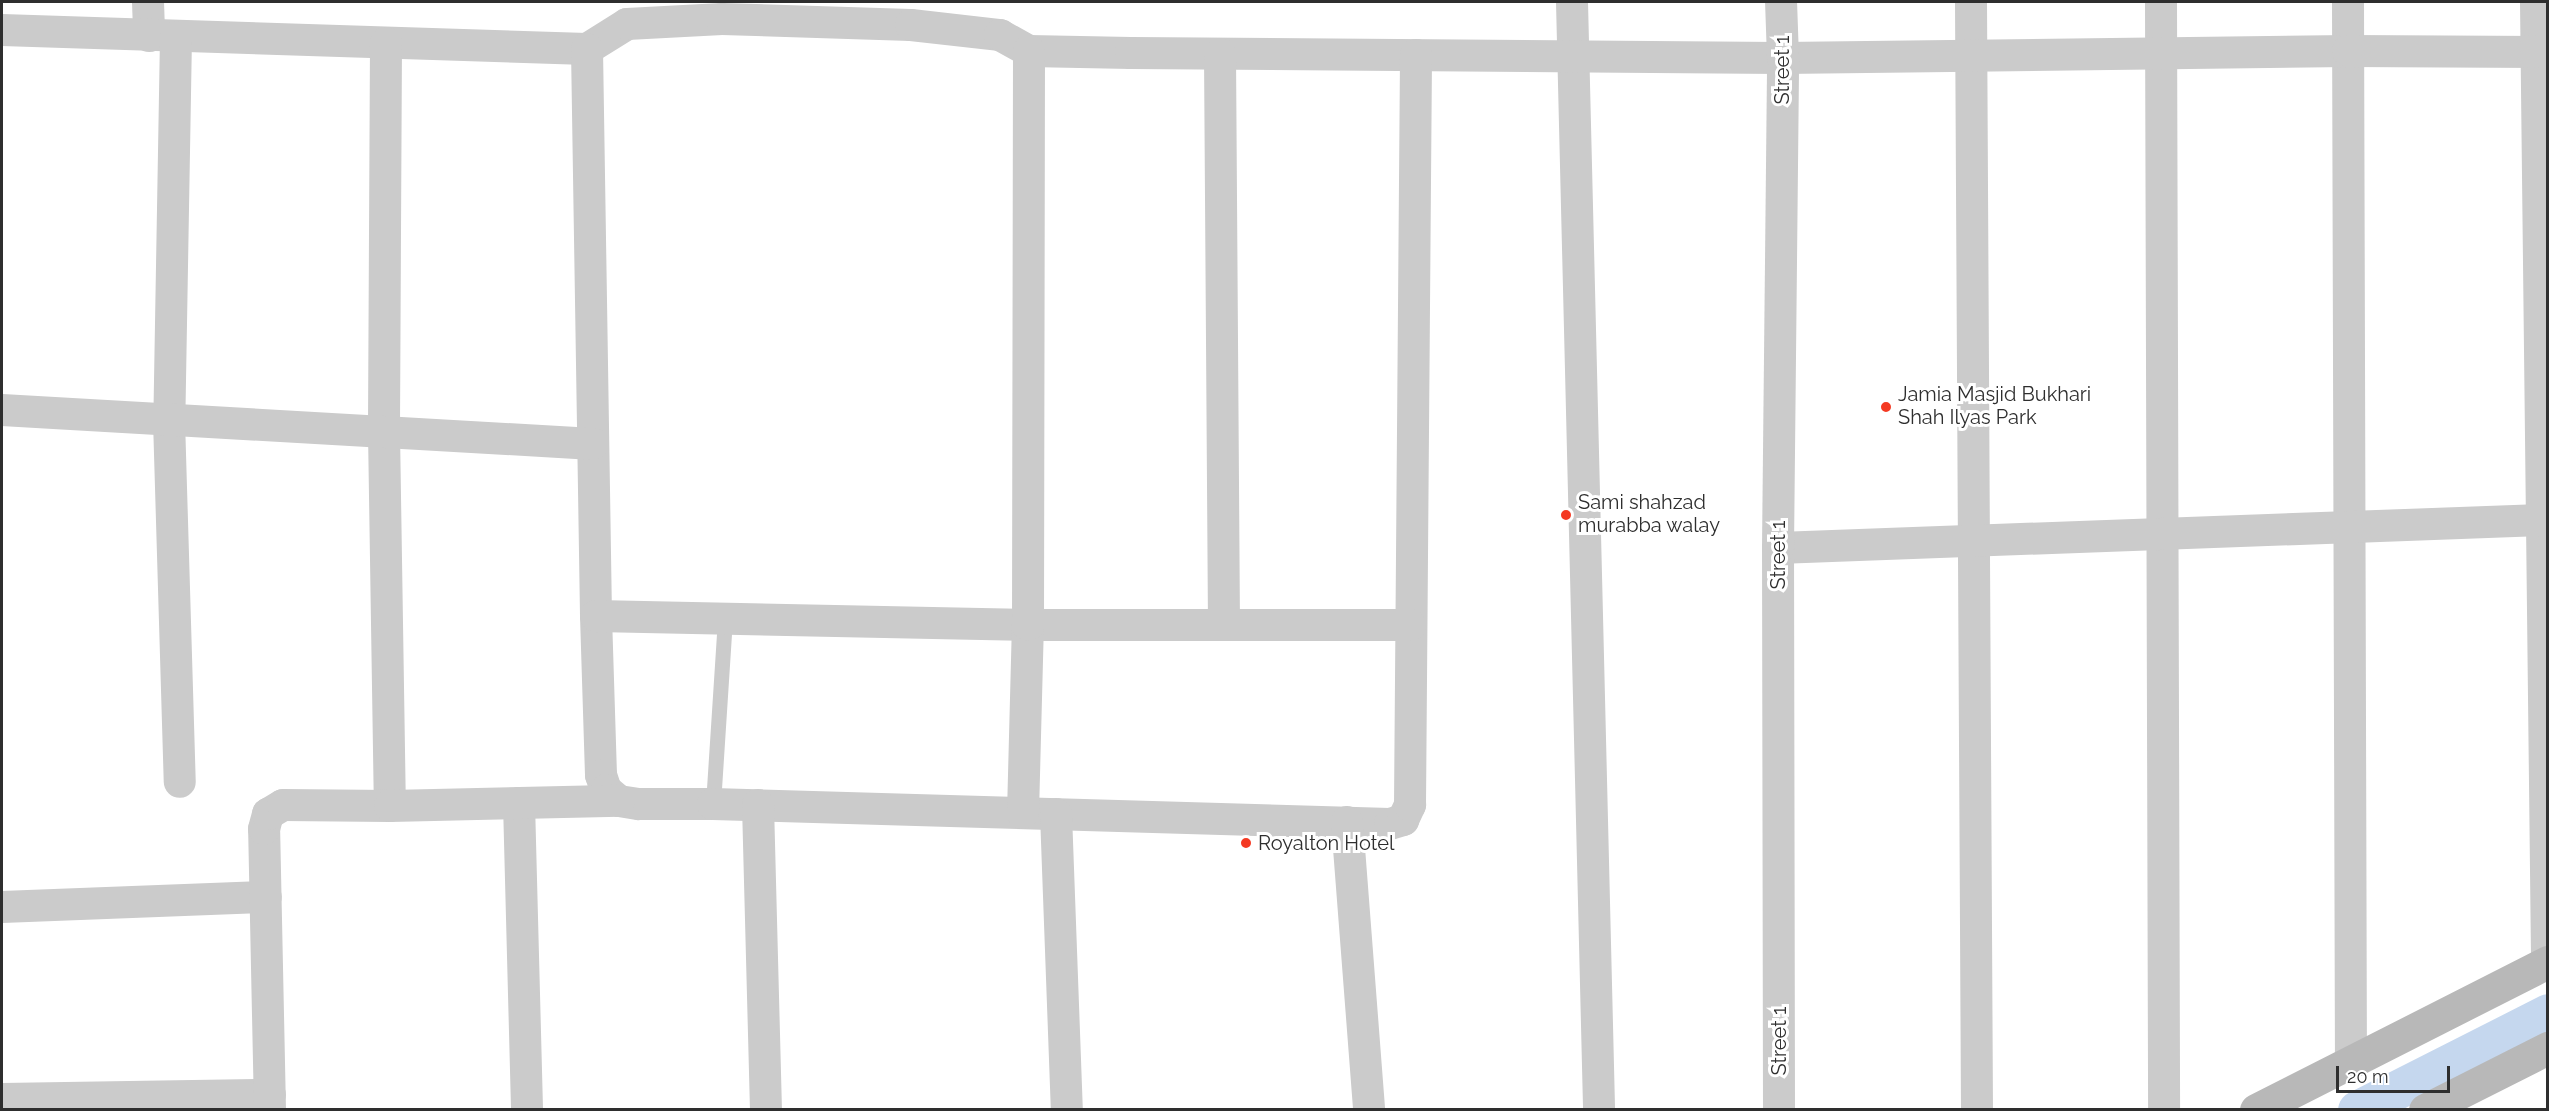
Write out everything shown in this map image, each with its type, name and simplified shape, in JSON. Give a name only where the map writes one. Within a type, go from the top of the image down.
[{"type":"street","points":[[148,2],[163,37],[169,420],[180,782]]},
{"type":"street","points":[[1572,2],[1599,1110]]},
{"type":"street","name":"Street 1","points":[[1779,1110],[1778,548],[1783,58],[1781,2]]},
{"type":"street","points":[[1971,2],[1972,540],[1977,1110]]},
{"type":"street","points":[[2161,2],[2163,1110]]},
{"type":"street","points":[[2348,2],[2351,1063]]},
{"type":"street","points":[[2256,1110],[2547,962],[2541,520],[2542,52],[2536,2]]},
{"type":"street","points":[[2,30],[586,49],[627,24],[722,10],[911,13],[1000,35],[1029,51],[1783,58],[2348,51],[2542,52]]},
{"type":"street","points":[[386,43],[384,432],[390,806]]},
{"type":"street","points":[[586,49],[601,775],[606,790],[620,801]]},
{"type":"street","points":[[1023,813],[1028,625],[1029,51]]},
{"type":"street","points":[[1220,54],[1224,625]]},
{"type":"street","points":[[2,1099],[270,1102],[264,830],[268,814],[283,805],[390,806],[620,801],[639,804],[758,805],[1390,824],[1403,820],[1410,806],[1416,55]]},
{"type":"street","points":[[2,410],[593,444]]},
{"type":"street","points":[[1778,548],[2541,520]]},
{"type":"street","points":[[596,616],[1028,625],[1410,625]]},
{"type":"street","points":[[519,803],[526,1110]]},
{"type":"street","points":[[758,805],[766,1110]]},
{"type":"street","points":[[1056,814],[1067,1110]]},
{"type":"street","points":[[1347,822],[1369,1110]]},
{"type":"street","points":[[2,907],[266,897]]},
{"type":"street","points":[[2425,1110],[2547,1048]]},
{"type":"lane","points":[[713,804],[725,618]]},
{"type":"waterway","points":[[2357,1110],[2548,1013]]},
{"type":"place","name":"Jamia Masjid Bukhari Shah Ilyas Park","points":[[1886,407]]},
{"type":"place","name":"Sami shahzad murabba walay","points":[[1566,515]]},
{"type":"place","name":"Royalton Hotel","points":[[1246,843]]}]
